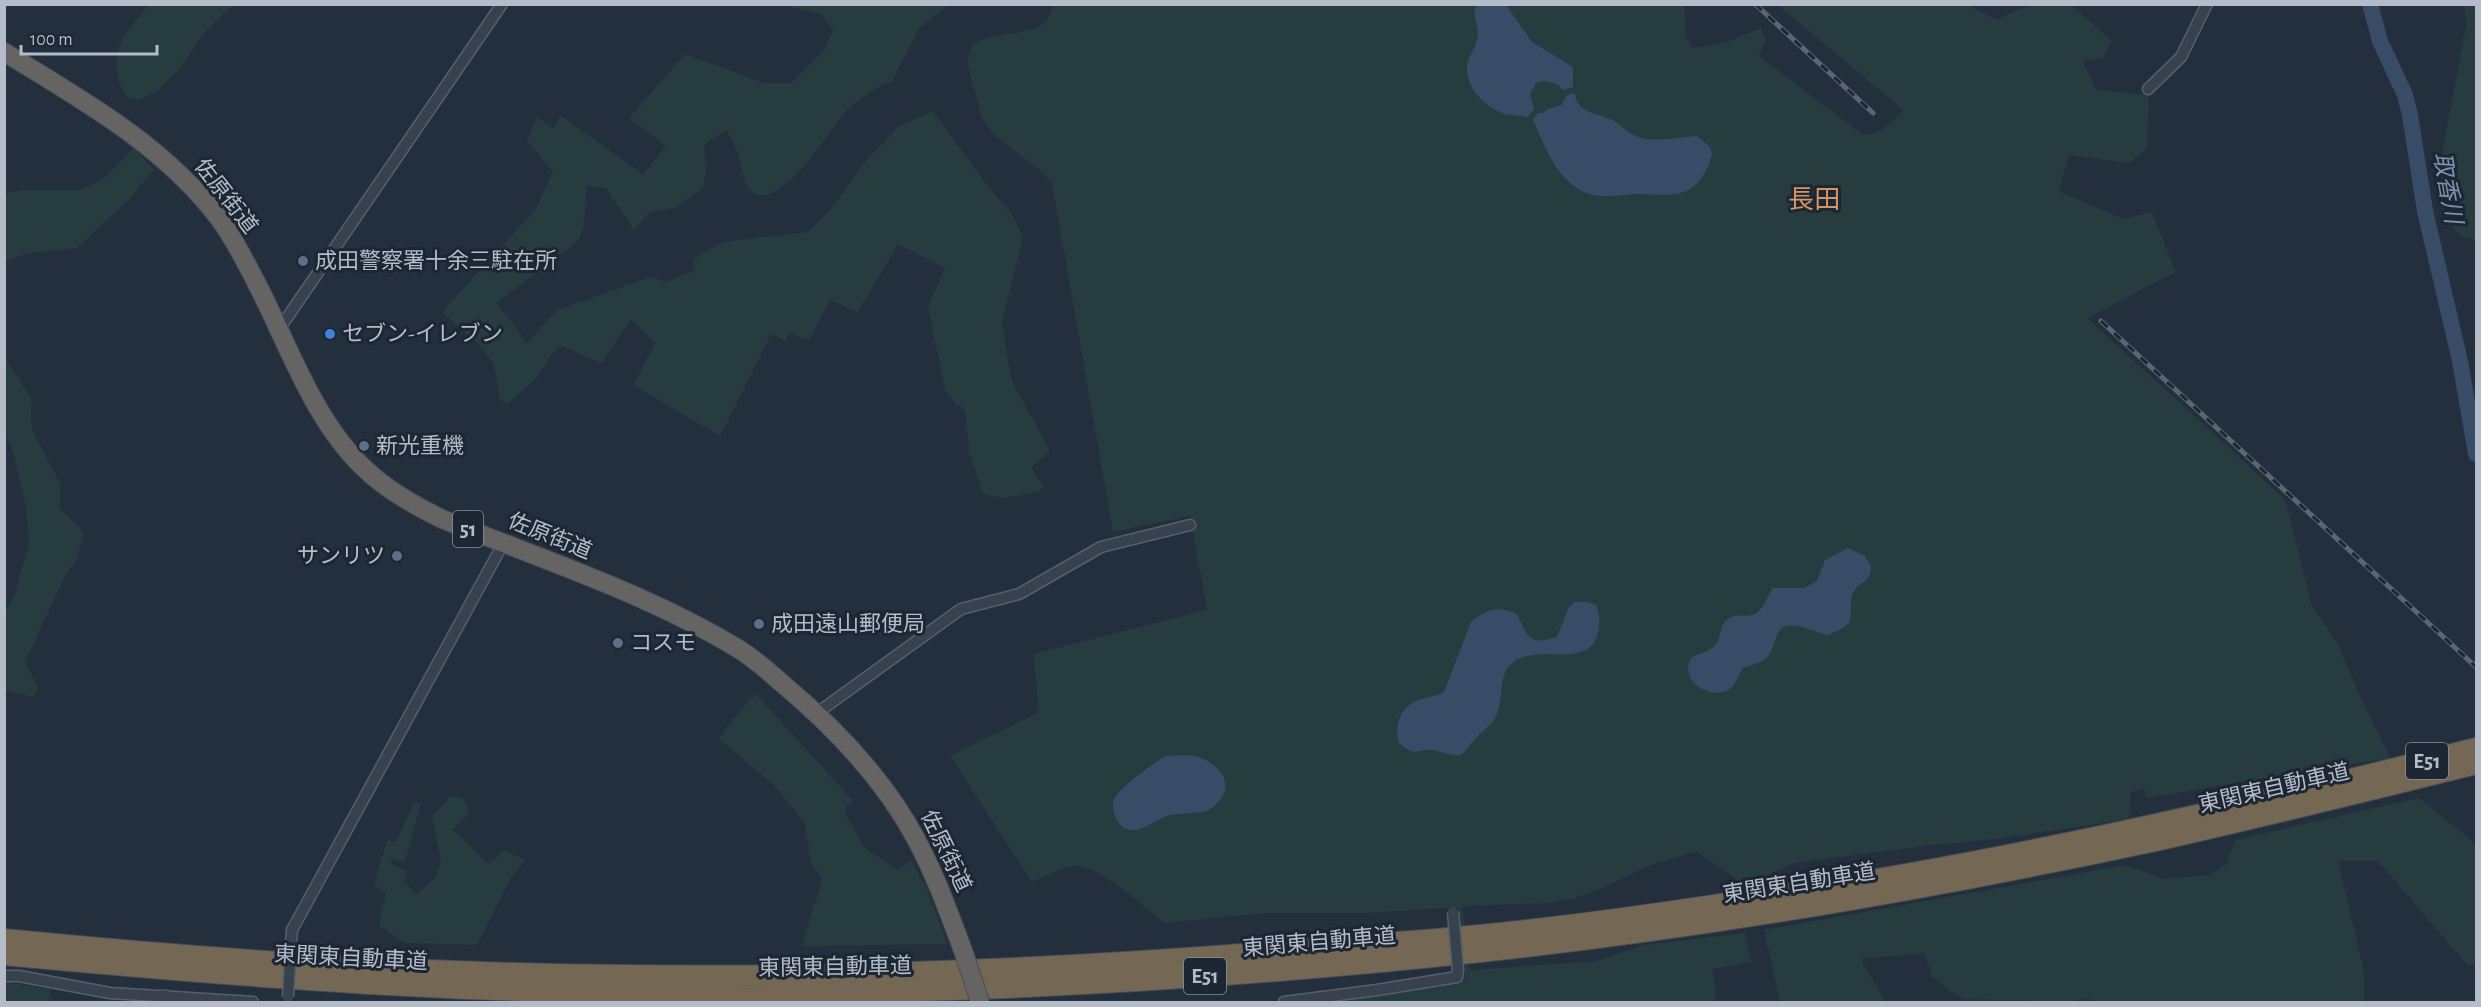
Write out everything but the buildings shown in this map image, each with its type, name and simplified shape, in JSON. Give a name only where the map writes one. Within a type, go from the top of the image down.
[{"type":"highway","name":"佐原街道","points":[[4,52],[122,126],[152,149],[191,185],[232,237],[322,415],[363,468],[420,508],[656,606],[709,632],[740,650],[817,713],[858,758],[904,818],[947,905],[980,1002]]},
{"type":"highway","name":"東関東自動車道","points":[[4,955],[263,978],[554,992],[836,992],[1136,981],[1326,967],[1484,952],[1761,914],[1902,891],[2077,857],[2294,809],[2476,748]]},
{"type":"highway","name":"東関東自動車道","points":[[4,939],[263,962],[446,971],[788,975],[935,972],[1132,962],[1481,935],[1759,899],[2076,842],[2384,779],[2476,764]]},
{"type":"street","points":[[280,328],[502,4]]},
{"type":"street","points":[[2148,89],[2181,57],[2207,4]]},
{"type":"street","points":[[817,713],[961,609],[1019,594],[1101,547],[1190,525]]},
{"type":"street","points":[[288,1000],[292,930],[503,544]]},
{"type":"street","points":[[1284,1002],[1457,977],[1453,912]]},
{"type":"street","points":[[4,976],[19,976],[110,993],[163,1000],[253,1002]]},
{"type":"green space","points":[[2070,4],[2112,41],[2103,58],[2083,61],[2096,90],[2149,95],[2147,149],[2129,163],[2069,155],[2059,191],[2123,219],[2152,212],[2176,272],[2087,318],[2285,499],[2311,603],[2337,642],[2390,758],[2146,798],[2144,789],[2131,792],[2129,819],[1997,839],[1793,863],[1753,883],[1743,884],[1694,852],[1648,866],[1603,888],[1576,898],[1550,903],[1462,906],[1470,970],[1597,961],[1644,945],[1744,933],[1752,962],[1712,969],[1716,993],[1713,1002],[1322,1002],[1465,980],[1458,907],[1369,913],[1266,913],[1165,923],[1110,880],[1086,868],[1076,866],[1065,868],[1032,882],[950,756],[1039,712],[1033,654],[1207,610],[1190,516],[1113,532],[1052,183],[1036,167],[999,138],[982,118],[968,67],[970,51],[978,42],[990,37],[1035,28],[1046,21],[1054,5],[1684,5],[1686,36],[1691,47],[1718,44],[1761,28],[1766,40],[1759,56],[1862,134],[1868,135],[1885,128],[1903,110],[1778,5],[1968,5],[1997,20],[2016,10],[2032,6]]},
{"type":"green space","points":[[148,5],[232,5],[207,30],[179,69],[160,89],[139,100],[125,96],[116,67],[117,56],[124,37]]},
{"type":"green space","points":[[792,5],[948,5],[919,28],[891,83],[883,84],[850,107],[801,169],[786,184],[772,193],[758,195],[747,186],[736,150],[726,130],[704,145],[706,171],[703,188],[675,208],[650,212],[634,230],[606,189],[587,185],[583,230],[579,240],[497,303],[527,343],[557,310],[650,277],[667,282],[695,270],[693,259],[723,242],[808,232],[834,205],[863,164],[898,127],[933,111],[986,184],[1011,213],[1023,237],[1002,321],[1011,379],[1050,451],[1031,468],[1045,488],[1005,497],[983,493],[969,452],[965,409],[955,403],[945,390],[928,307],[945,268],[898,244],[858,312],[830,300],[809,340],[790,333],[785,341],[771,334],[720,436],[633,385],[656,343],[631,319],[601,363],[562,346],[551,355],[538,376],[508,404],[500,400],[494,364],[476,342],[442,312],[535,210],[553,172],[527,141],[537,117],[553,129],[561,116],[643,174],[666,146],[629,118],[685,54],[764,83],[791,83],[825,49],[833,30],[821,14],[793,8]]},
{"type":"green space","points":[[2465,5],[2476,5],[2476,240],[2462,237],[2442,214],[2443,150],[2466,25]]},
{"type":"green space","points":[[134,148],[154,170],[130,198],[77,248],[29,253],[5,261],[5,193],[25,190],[82,190],[103,179]]},
{"type":"green space","points":[[4,357],[31,398],[32,430],[60,483],[60,508],[84,533],[76,561],[66,574],[25,662],[39,689],[32,697],[5,691],[5,611],[14,597],[29,542],[25,503],[13,452],[5,433]]},
{"type":"green space","points":[[755,693],[853,801],[845,808],[846,815],[863,846],[898,871],[911,860],[928,891],[947,944],[802,946],[822,879],[811,863],[805,824],[775,786],[718,738]]},
{"type":"green space","points":[[451,796],[463,799],[470,812],[453,830],[489,864],[504,850],[525,860],[510,879],[477,945],[405,943],[379,925],[386,893],[374,885],[387,840],[396,842],[414,802],[421,803],[405,862],[393,859],[391,864],[407,871],[404,881],[416,895],[435,878],[441,861],[432,816]]},
{"type":"green space","points":[[2419,798],[2476,844],[2476,963],[2468,966],[2378,861],[2338,861],[2364,971],[2364,1002],[2101,1002],[2086,998],[2072,1002],[1963,999],[1931,975],[1925,953],[1861,959],[1885,1002],[1780,1002],[1764,930],[2126,865],[2163,879],[2210,875],[2226,864],[2235,840]]},
{"type":"green space","points":[[5,982],[51,989],[48,1002],[5,1002]]},
{"type":"water","points":[[1477,4],[1506,5],[1532,42],[1573,67],[1573,87],[1563,90],[1551,82],[1536,83],[1530,94],[1534,109],[1528,117],[1505,114],[1484,102],[1473,89],[1467,74],[1467,66],[1478,35],[1475,14]]},
{"type":"water","points":[[1575,93],[1576,100],[1584,109],[1614,121],[1641,138],[1658,140],[1697,136],[1710,147],[1712,154],[1705,173],[1691,188],[1679,193],[1604,196],[1581,191],[1566,179],[1554,164],[1533,120],[1538,113],[1562,105],[1566,96]]},
{"type":"water","points":[[1848,548],[1865,556],[1871,566],[1871,572],[1853,593],[1850,619],[1845,626],[1828,635],[1801,627],[1785,626],[1778,632],[1769,655],[1760,662],[1743,668],[1731,688],[1716,693],[1700,688],[1693,682],[1688,667],[1691,658],[1716,645],[1727,620],[1731,617],[1758,612],[1773,588],[1804,588],[1817,581],[1825,560]]},
{"type":"water","points":[[1574,602],[1588,602],[1596,605],[1599,625],[1593,643],[1585,650],[1575,653],[1525,656],[1509,666],[1503,679],[1499,709],[1494,719],[1464,752],[1453,755],[1431,750],[1415,752],[1399,743],[1397,730],[1402,713],[1416,701],[1444,692],[1471,622],[1487,611],[1498,609],[1510,611],[1517,614],[1530,637],[1534,640],[1547,640],[1557,637],[1568,609]]},
{"type":"water","points":[[1191,755],[1212,764],[1223,776],[1225,784],[1220,800],[1208,810],[1167,816],[1141,829],[1125,828],[1119,824],[1115,815],[1114,800],[1129,783],[1166,756]]},
{"type":"waterway","name":"取香川","points":[[2370,4],[2380,41],[2405,95],[2410,115],[2425,211],[2460,361],[2476,454]]},
{"type":"railway","points":[[1755,4],[1873,113]]},
{"type":"railway","points":[[2101,321],[2476,667]]},
{"type":"place","name":"成田警察署十余三駐在所","points":[[303,261]]},
{"type":"place","name":"セブン-イレブン","points":[[330,334]]},
{"type":"place","name":"新光重機","points":[[364,446]]},
{"type":"place","name":"サンリツ","points":[[397,556]]},
{"type":"place","name":"成田遠山郵便局","points":[[759,624]]},
{"type":"place","name":"コスモ","points":[[618,643]]},
{"type":"district","name":"長田","points":[[1814,200]]}]
